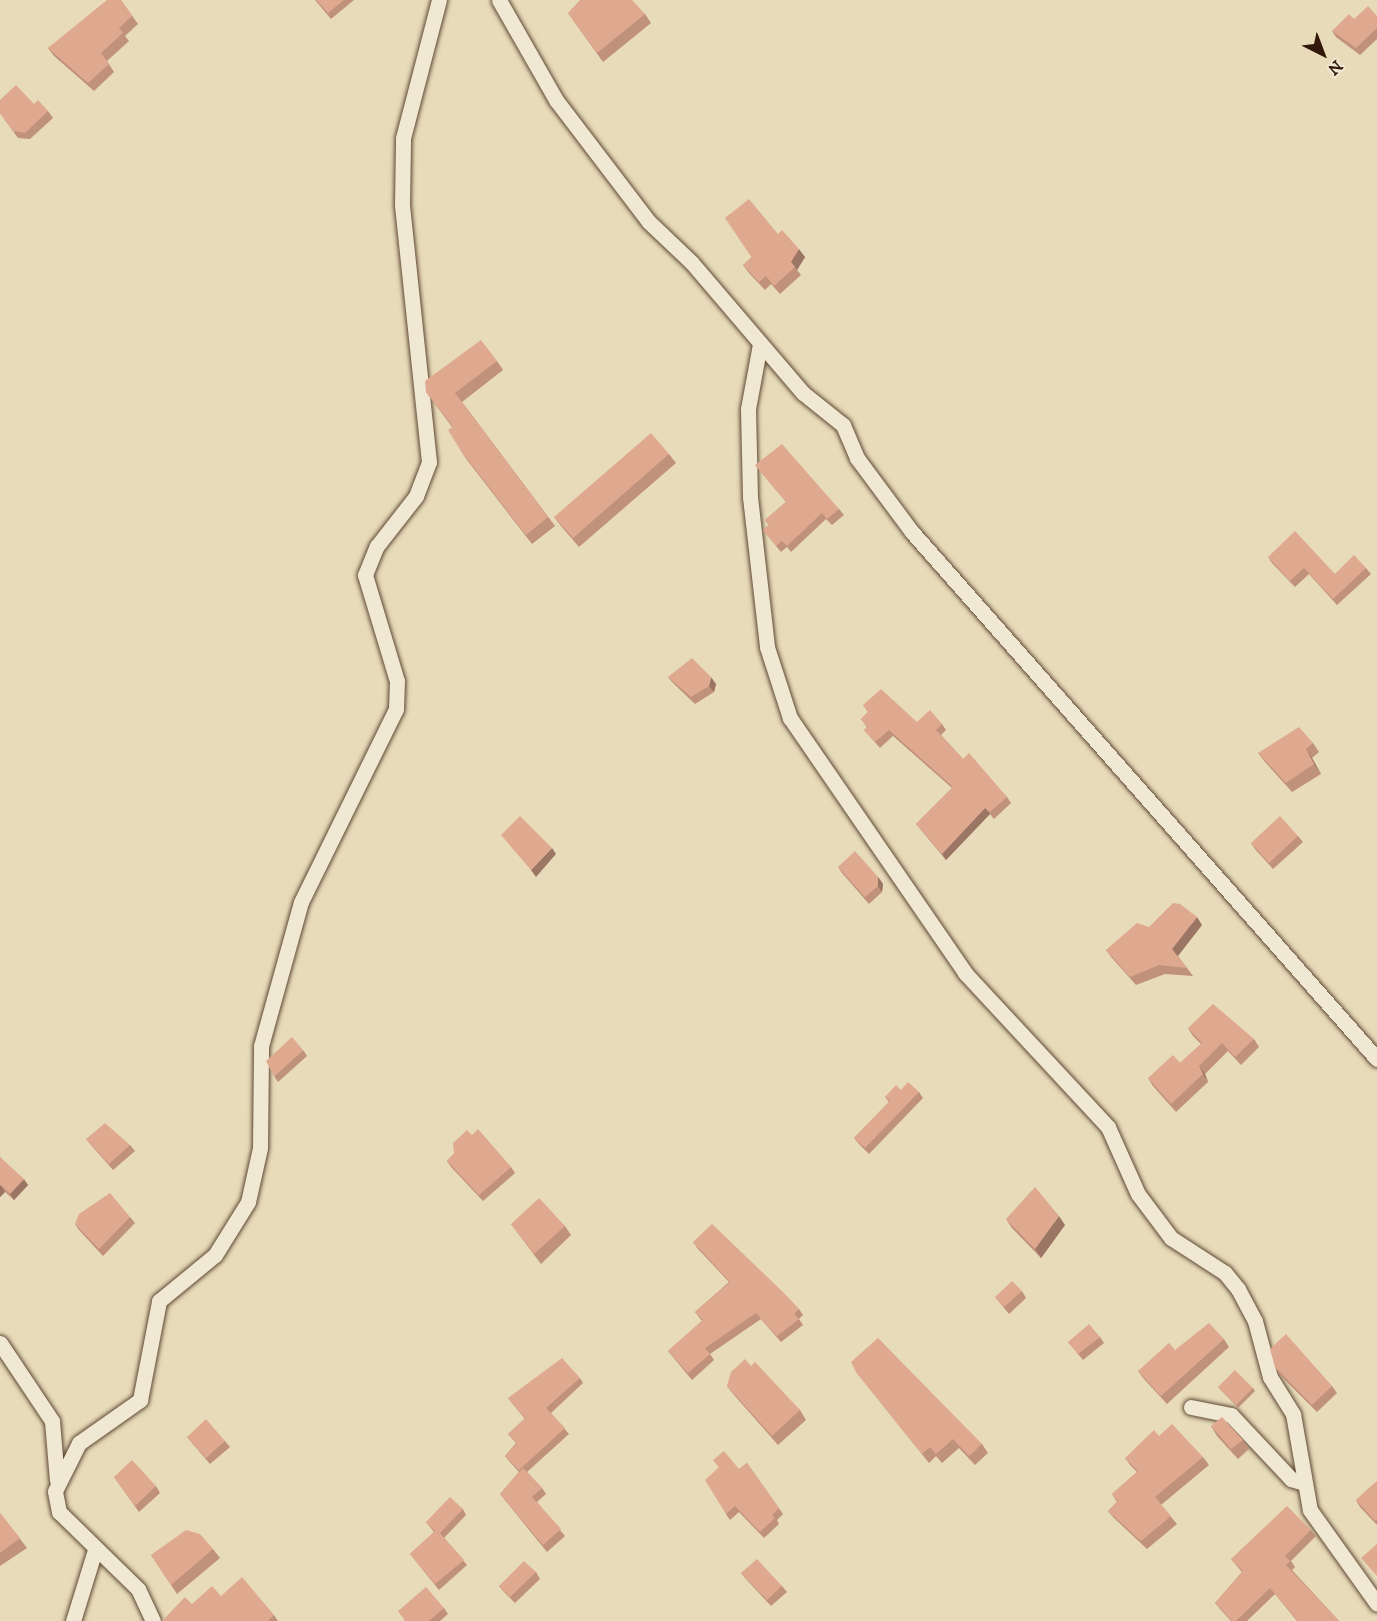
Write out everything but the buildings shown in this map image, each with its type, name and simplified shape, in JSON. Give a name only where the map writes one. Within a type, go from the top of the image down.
[{"type":"street","points":[[57,1480],[79,1443],[140,1400],[159,1301],[215,1255],[248,1202],[260,1148],[261,1046],[301,902],[396,709],[397,681],[365,575],[378,546],[416,496],[429,462],[403,217],[403,138],[439,0]]},
{"type":"street","points":[[499,0],[556,100],[607,167],[802,393],[843,425],[857,458],[912,532],[1377,1059]]},
{"type":"street","points":[[760,344],[748,409],[750,497],[767,647],[790,718],[965,973],[1108,1127],[1138,1194],[1171,1239],[1225,1273],[1238,1288],[1255,1321],[1270,1377],[1293,1414],[1304,1483],[1321,1532],[1377,1604]]},
{"type":"street","points":[[0,1343],[52,1421],[59,1512],[95,1550],[138,1589],[153,1621]]},
{"type":"street","points":[[1191,1407],[1231,1415],[1292,1479],[1304,1483]]},
{"type":"street","points":[[73,1621],[95,1550]]}]
